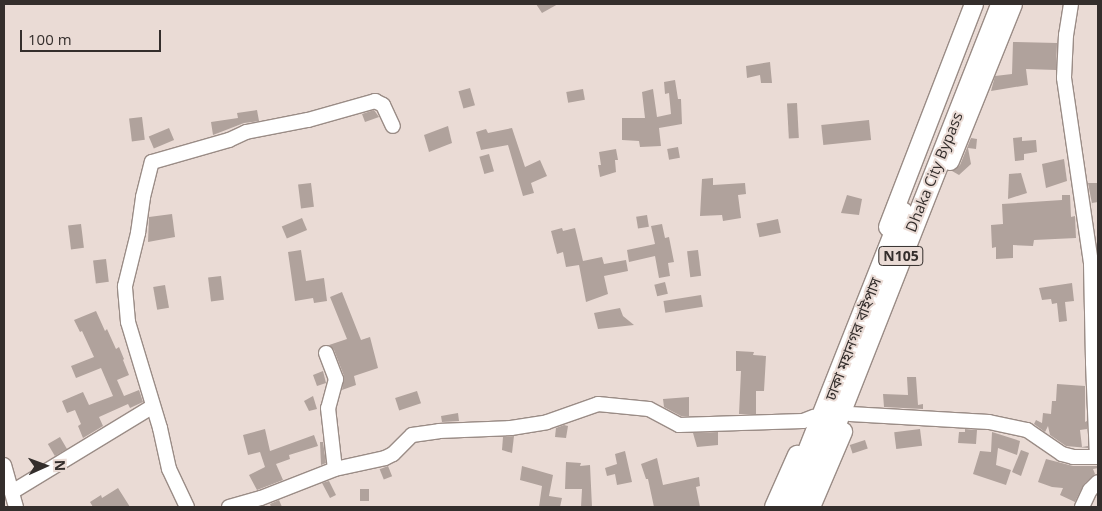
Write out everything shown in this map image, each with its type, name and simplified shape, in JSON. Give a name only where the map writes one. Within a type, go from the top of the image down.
[{"type":"highway","name":"ঢাকা মহানগর বাইপাস","points":[[786,507],[986,4]]},
{"type":"highway","name":"Dhaka City Bypass","points":[[800,507],[834,429],[1001,4]]},
{"type":"main road","points":[[774,507],[813,417],[974,4]]},
{"type":"main road","points":[[812,507],[1013,4]]},
{"type":"street","points":[[850,414],[989,422],[1027,430],[1062,454],[1073,458],[1098,457],[1093,363],[1092,264],[1064,78],[1066,35],[1071,4]]},
{"type":"street","points":[[187,507],[172,477],[160,428],[152,408],[128,322],[125,286],[152,162],[229,140],[246,132],[308,120],[375,101],[383,105],[393,126]]},
{"type":"street","points":[[326,352],[336,379],[328,408],[335,469]]},
{"type":"street","points":[[229,507],[261,498],[335,469],[385,458],[393,454],[412,435],[547,422],[598,404],[649,409],[679,425],[803,421],[813,417]]},
{"type":"street","points":[[12,492],[152,408]]},
{"type":"street","points":[[4,465],[16,507]]},
{"type":"street","points":[[1082,507],[1090,490],[1098,482]]},
{"type":"building","points":[[536,4],[558,4],[542,13]]},
{"type":"building","points":[[1013,42],[1057,43],[1056,70],[1026,69],[1028,85],[991,91],[995,76],[1012,74]]},
{"type":"building","points":[[770,62],[772,83],[761,83],[760,75],[747,78],[746,66]]},
{"type":"building","points":[[675,80],[678,99],[681,99],[682,124],[659,128],[661,146],[640,147],[639,141],[622,140],[622,118],[645,118],[642,92],[653,89],[657,117],[671,114],[669,93],[665,94],[664,82]]},
{"type":"building","points":[[470,88],[475,105],[463,109],[458,91]]},
{"type":"building","points":[[583,89],[585,100],[568,103],[566,92]]},
{"type":"building","points":[[797,103],[799,138],[789,138],[787,104]]},
{"type":"building","points":[[257,110],[259,121],[244,123],[213,135],[211,122],[238,118],[237,113]]},
{"type":"building","points":[[374,110],[379,117],[365,122],[362,114]]},
{"type":"building","points":[[142,117],[145,140],[132,141],[129,119]]},
{"type":"building","points":[[869,120],[871,140],[823,145],[821,125]]},
{"type":"building","points":[[448,126],[452,143],[429,152],[424,135]]},
{"type":"building","points":[[169,128],[174,140],[154,149],[149,137]]},
{"type":"building","points":[[512,128],[525,167],[540,160],[547,176],[531,183],[534,193],[523,196],[508,145],[481,150],[476,132],[486,129],[488,133]]},
{"type":"building","points":[[1022,137],[1022,141],[1036,140],[1037,152],[1024,154],[1024,160],[1015,161],[1013,138]]},
{"type":"building","points":[[971,138],[977,139],[976,149],[968,148],[971,164],[959,175],[952,171],[960,165]]},
{"type":"building","points":[[678,147],[680,158],[669,160],[667,149]]},
{"type":"building","points":[[616,149],[618,160],[615,160],[616,172],[600,177],[598,165],[601,165],[599,152]]},
{"type":"building","points":[[489,154],[494,171],[484,174],[479,157]]},
{"type":"building","points":[[1064,159],[1067,181],[1046,188],[1042,164]]},
{"type":"building","points":[[1021,173],[1027,193],[1008,199],[1009,174]]},
{"type":"building","points":[[713,178],[713,185],[745,183],[746,194],[738,195],[741,218],[723,221],[722,215],[700,216],[702,179]]},
{"type":"building","points":[[311,183],[314,207],[301,208],[298,185]]},
{"type":"building","points":[[1088,183],[1098,183],[1098,202],[1092,203],[1094,214]]},
{"type":"building","points":[[847,195],[862,199],[859,215],[841,213]]},
{"type":"building","points":[[1062,195],[1070,195],[1071,217],[1075,216],[1076,238],[1034,240],[1033,246],[1013,245],[1013,258],[996,259],[996,247],[992,248],[991,225],[1003,224],[1002,204],[1062,200]]},
{"type":"building","points":[[172,214],[175,237],[148,242],[149,217]]},
{"type":"building","points":[[647,215],[649,227],[638,229],[636,217]]},
{"type":"building","points":[[302,218],[307,230],[287,239],[282,227]]},
{"type":"building","points":[[778,219],[781,233],[759,237],[756,224]]},
{"type":"building","points":[[81,224],[84,248],[71,249],[68,226]]},
{"type":"building","points":[[662,224],[665,238],[669,237],[674,262],[668,263],[670,276],[659,278],[655,256],[629,262],[627,250],[655,244],[651,226]]},
{"type":"building","points":[[562,228],[563,231],[575,228],[583,261],[602,257],[604,264],[626,260],[628,271],[604,276],[608,294],[586,302],[579,265],[566,267],[563,252],[557,254],[551,231]]},
{"type":"building","points":[[301,250],[306,281],[324,278],[327,301],[314,303],[313,298],[295,301],[288,252]]},
{"type":"building","points":[[698,250],[701,276],[690,277],[687,251]]},
{"type":"building","points":[[106,259],[109,282],[96,283],[93,261]]},
{"type":"building","points":[[221,276],[224,300],[211,301],[208,278]]},
{"type":"building","points":[[665,282],[668,294],[657,296],[654,285]]},
{"type":"building","points":[[1072,283],[1074,301],[1065,302],[1067,321],[1059,322],[1057,303],[1052,304],[1051,299],[1042,300],[1039,288]]},
{"type":"building","points":[[165,285],[169,308],[157,310],[153,287]]},
{"type":"building","points":[[342,292],[361,340],[370,337],[378,368],[354,376],[356,385],[342,390],[344,376],[334,350],[329,345],[347,339],[330,297]]},
{"type":"building","points":[[701,295],[703,307],[665,313],[663,301]]},
{"type":"building","points":[[620,308],[623,316],[634,325],[598,329],[594,313]]},
{"type":"building","points":[[96,311],[105,331],[107,329],[116,349],[119,347],[124,359],[129,375],[117,380],[124,396],[139,390],[143,402],[130,408],[128,404],[99,417],[103,426],[83,438],[78,426],[81,424],[75,410],[67,413],[62,401],[83,392],[89,405],[113,396],[101,368],[76,378],[71,366],[94,357],[82,331],[80,332],[74,320]]},
{"type":"building","points":[[736,351],[754,352],[753,355],[766,356],[764,391],[756,391],[756,414],[739,414],[741,371],[736,371]]},
{"type":"building","points":[[323,371],[326,383],[317,386],[313,375]]},
{"type":"building","points":[[907,377],[916,377],[918,405],[923,404],[923,409],[884,407],[883,394],[908,395]]},
{"type":"building","points":[[1057,384],[1085,386],[1085,422],[1087,421],[1087,429],[1080,430],[1082,447],[1088,446],[1088,448],[1066,446],[1050,435],[1048,426],[1045,432],[1034,424],[1036,420],[1042,423],[1043,413],[1051,414],[1052,401],[1056,401]]},
{"type":"building","points":[[417,391],[421,403],[399,410],[395,398]]},
{"type":"building","points":[[313,396],[317,409],[309,411],[304,401]]},
{"type":"building","points":[[689,397],[689,416],[681,416],[664,407],[663,399]]},
{"type":"building","points":[[458,413],[459,421],[442,422],[441,416]]},
{"type":"building","points":[[564,425],[568,426],[566,438],[555,437],[556,428]]},
{"type":"building","points":[[265,429],[270,451],[314,435],[318,446],[289,455],[290,459],[276,464],[283,480],[257,490],[249,475],[265,467],[260,452],[248,455],[243,435]]},
{"type":"building","points":[[920,429],[922,446],[896,449],[894,432]]},
{"type":"building","points":[[965,429],[977,430],[976,444],[958,443],[959,432],[965,432]]},
{"type":"building","points":[[718,432],[718,445],[697,447],[693,433]]},
{"type":"building","points":[[992,432],[1020,441],[1017,455],[998,448],[996,465],[1011,470],[1006,485],[973,474],[980,451],[991,452]]},
{"type":"building","points":[[514,436],[512,453],[502,450],[503,437]]},
{"type":"building","points":[[60,437],[67,449],[55,456],[48,444]]},
{"type":"building","points":[[865,440],[868,449],[853,454],[850,445]]},
{"type":"building","points":[[320,442],[323,442],[326,463],[321,465]]},
{"type":"building","points":[[1021,450],[1029,453],[1021,476],[1012,472]]},
{"type":"building","points":[[625,451],[632,482],[617,485],[615,474],[607,476],[605,468],[617,464],[615,454]]},
{"type":"building","points":[[657,458],[663,485],[699,477],[700,486],[696,487],[700,507],[654,507],[648,479],[646,479],[641,464]]},
{"type":"building","points":[[1046,459],[1073,466],[1098,466],[1098,468],[1093,469],[1095,474],[1084,484],[1075,502],[1060,495],[1063,488],[1052,487],[1038,482]]},
{"type":"building","points":[[566,462],[581,463],[580,466],[590,465],[592,507],[581,507],[582,489],[565,489]]},
{"type":"building","points":[[388,466],[392,476],[384,480],[380,469]]},
{"type":"building","points":[[522,466],[553,475],[549,496],[562,498],[560,507],[539,507],[542,486],[520,480]]},
{"type":"building","points":[[329,481],[336,495],[330,498],[322,483]]},
{"type":"building","points":[[118,488],[130,507],[93,507],[90,502],[101,495],[102,498]]},
{"type":"building","points":[[360,489],[369,489],[369,501],[360,501]]},
{"type":"building","points":[[279,500],[282,507],[271,507],[270,504]]}]
